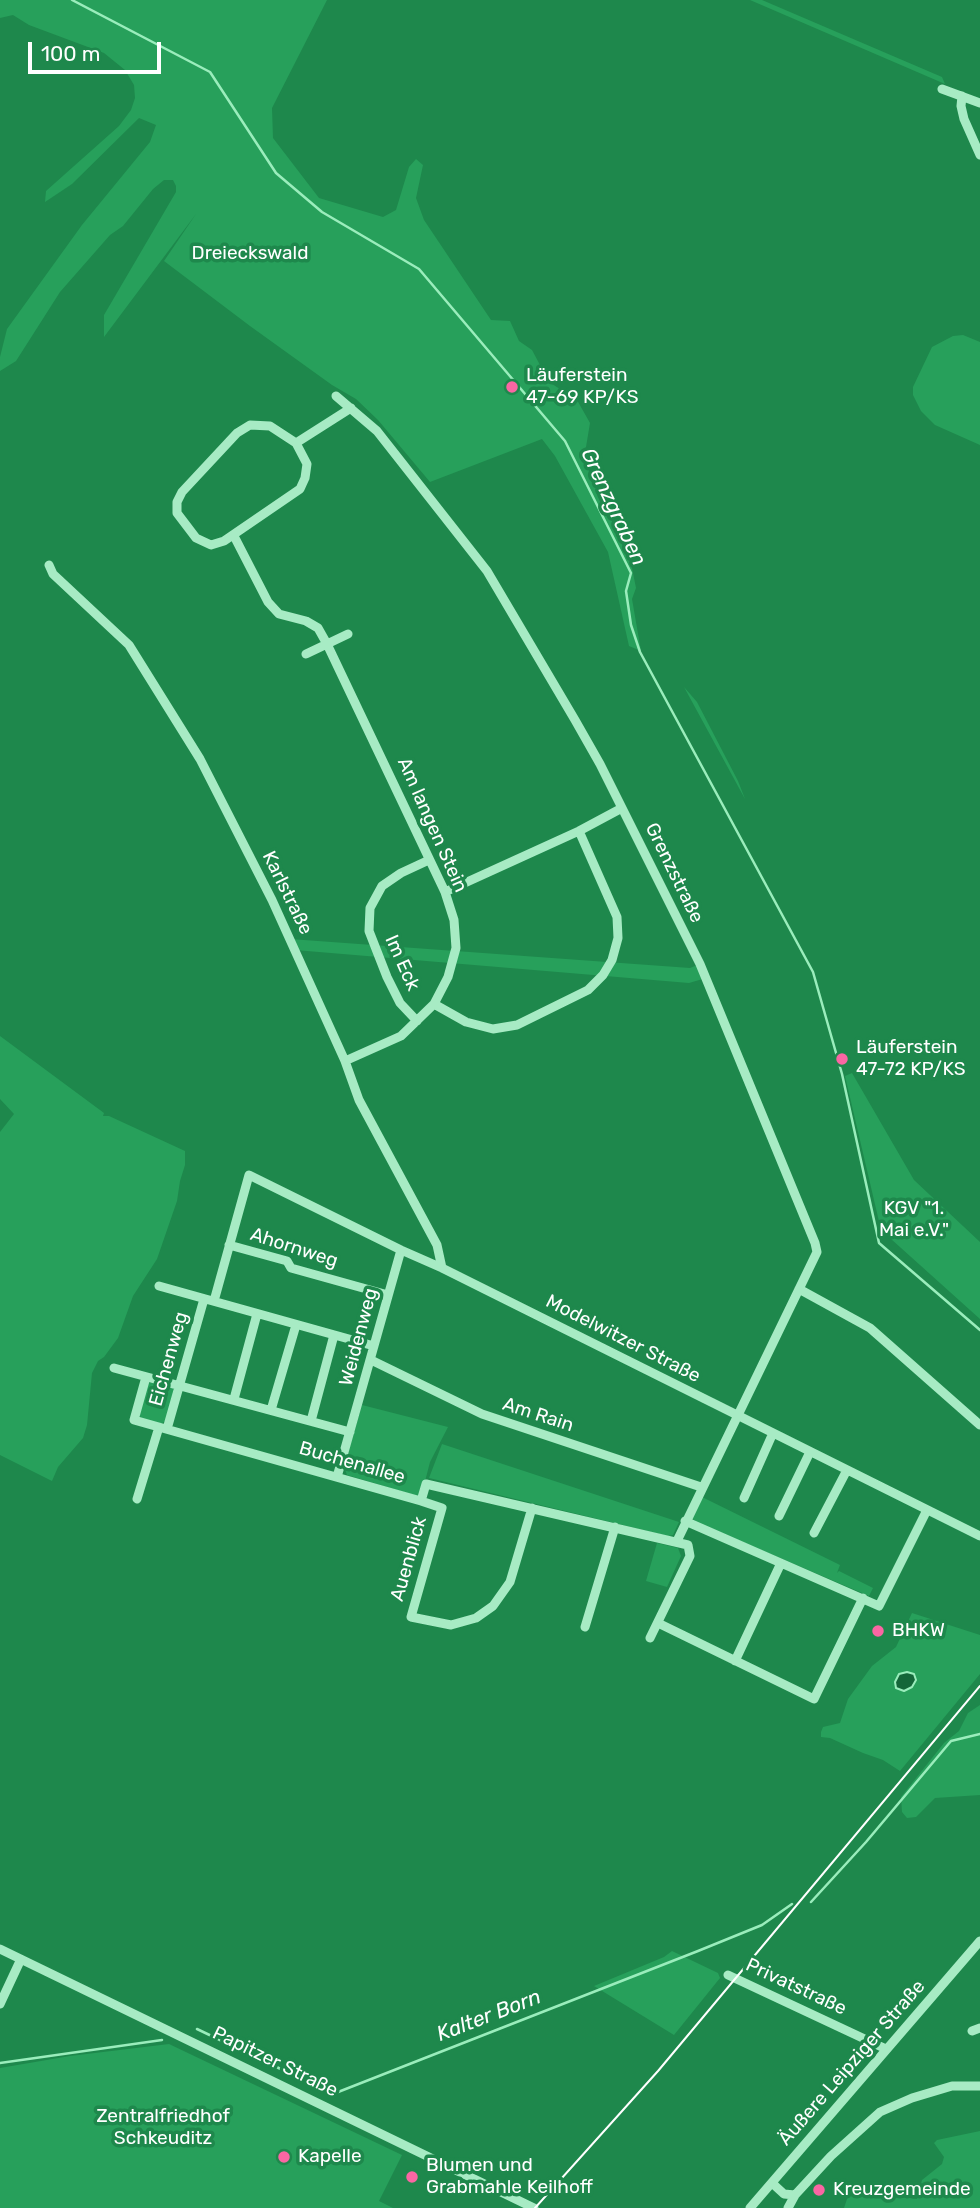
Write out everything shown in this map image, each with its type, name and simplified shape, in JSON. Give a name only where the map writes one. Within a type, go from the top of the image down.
[{"type":"street","points":[[942,89],[980,103]]},
{"type":"street","points":[[962,96],[964,119],[980,155]]},
{"type":"street","name":"Grenzstraße","points":[[336,396],[377,431],[487,571],[581,731],[700,964],[815,1243],[817,1252],[677,1541]]},
{"type":"street","points":[[296,443],[351,408]]},
{"type":"street","points":[[250,425],[270,426],[296,443],[307,464],[300,489],[234,536],[211,545],[196,538],[177,513],[177,502],[182,492],[237,433],[250,425]]},
{"type":"street","name":"Am langen Stein","points":[[234,536],[268,602],[279,614],[306,621],[318,628],[445,892],[454,920],[456,948],[448,977],[434,1004],[401,1036],[345,1061]]},
{"type":"street","name":"Karlstraße","points":[[49,565],[53,574],[129,645],[200,759],[272,900],[345,1061],[359,1100],[437,1245],[442,1268]]},
{"type":"street","points":[[306,654],[348,634]]},
{"type":"street","points":[[445,892],[579,831],[622,808]]},
{"type":"street","points":[[434,1004],[466,1022],[493,1029],[517,1026],[588,990],[603,975],[612,960],[618,938],[617,917],[579,831]]},
{"type":"street","name":"Im Eck","points":[[417,1021],[400,1003],[387,977],[369,931],[370,908],[382,886],[401,873],[429,860]]},
{"type":"street","name":"Modelwitzer Straße","points":[[249,1175],[980,1536]]},
{"type":"street","name":"Eichenweg","points":[[137,1499],[229,1245],[249,1175]]},
{"type":"street","name":"Ahornweg","points":[[229,1245],[287,1261],[291,1268],[388,1295]]},
{"type":"street","name":"Weidenweg","points":[[337,1477],[401,1250]]},
{"type":"street","points":[[159,1286],[374,1346]]},
{"type":"street","points":[[799,1289],[870,1328],[980,1424]]},
{"type":"street","points":[[234,1399],[257,1314]]},
{"type":"street","points":[[271,1410],[296,1325]]},
{"type":"street","points":[[311,1421],[334,1335]]},
{"type":"street","name":"Am Rain","points":[[371,1360],[482,1414],[701,1487]]},
{"type":"street","points":[[114,1368],[350,1432]]},
{"type":"street","name":"Buchenallee","points":[[146,1377],[134,1420],[421,1501],[426,1484],[677,1541]]},
{"type":"street","points":[[744,1498],[773,1433]]},
{"type":"street","points":[[779,1516],[810,1451]]},
{"type":"street","points":[[814,1533],[847,1470]]},
{"type":"street","name":"Auenblick","points":[[421,1501],[442,1508],[411,1617],[450,1625],[476,1618],[493,1606],[510,1582],[532,1508]]},
{"type":"street","points":[[685,1521],[879,1606],[927,1510]]},
{"type":"street","points":[[585,1627],[615,1527]]},
{"type":"street","points":[[650,1638],[690,1556],[688,1545],[677,1541]]},
{"type":"street","points":[[735,1661],[781,1563]]},
{"type":"street","points":[[658,1623],[814,1699],[863,1598]]},
{"type":"street","name":"Äußere Leipziger Straße","points":[[751,2208],[980,1941]]},
{"type":"street","name":"Papitzer Straße","points":[[0,1949],[534,2208]]},
{"type":"street","points":[[0,2004],[21,1959]]},
{"type":"street","name":"Privatstraße","points":[[728,1975],[887,2049]]},
{"type":"street","points":[[787,2208],[795,2195],[831,2156],[880,2112],[912,2098],[952,2086],[980,2086]]},
{"type":"street","points":[[772,2183],[784,2194],[787,2208]]},
{"type":"street","points":[[784,2194],[795,2195]]},
{"type":"green space","name":"Dreieckswald","points":[[0,0],[327,0],[272,108],[273,138],[319,198],[383,217],[396,210],[409,167],[416,159],[423,165],[416,198],[424,220],[491,320],[510,321],[519,341],[532,350],[549,382],[577,400],[590,423],[584,459],[631,563],[636,588],[632,599],[641,651],[629,646],[608,552],[555,456],[542,439],[430,482],[378,420],[356,399],[332,385],[164,261],[196,214],[104,337],[104,315],[176,192],[173,180],[164,180],[153,189],[123,226],[110,235],[60,292],[16,361],[0,371],[0,357],[7,329],[82,225],[150,142],[156,125],[139,118],[72,184],[45,202],[46,191],[119,126],[131,110],[135,98],[134,85],[125,70],[104,53],[29,25],[13,15],[0,18]]},
{"type":"green space","points":[[750,0],[762,0],[942,77],[945,84]]},
{"type":"green space","points":[[963,335],[980,342],[980,445],[935,425],[921,411],[913,395],[913,387],[932,347],[953,336]]},
{"type":"green space","points":[[684,687],[697,702],[745,799]]},
{"type":"green space","points":[[290,939],[690,968],[700,964],[706,978],[689,983],[295,950]]},
{"type":"green space","points":[[0,1036],[104,1113],[103,1116],[109,1116],[185,1151],[185,1165],[177,1201],[157,1259],[133,1296],[118,1338],[98,1361],[92,1373],[87,1425],[83,1438],[58,1467],[52,1481],[0,1455],[0,1132],[14,1114],[0,1099]]},
{"type":"green space","name":"KGV \"1. Mai e.V.\"","points":[[852,1073],[914,1180],[980,1242],[980,1319],[881,1230],[845,1076]]},
{"type":"green space","points":[[152,1382],[172,1387],[175,1392],[167,1420],[161,1424],[141,1419],[139,1413],[147,1384]]},
{"type":"green space","points":[[362,1405],[448,1427],[430,1462],[421,1497],[347,1475],[344,1467]]},
{"type":"green space","points":[[442,1444],[679,1522],[673,1535],[668,1536],[429,1478]]},
{"type":"green space","points":[[702,1497],[840,1565],[837,1573],[839,1571],[873,1588],[869,1596],[696,1522],[692,1518]]},
{"type":"green space","points":[[657,1543],[678,1548],[681,1556],[667,1587],[646,1581]]},
{"type":"green space","points":[[912,1613],[980,1635],[980,1674],[900,1771],[883,1760],[830,1738],[821,1737],[821,1732],[823,1727],[840,1723],[848,1699],[872,1666],[896,1647]]},
{"type":"green space","points":[[980,1705],[980,1795],[935,1798],[916,1817],[907,1818],[902,1812],[901,1797],[944,1743],[959,1731],[968,1713]]},
{"type":"green space","points":[[672,1951],[718,1973],[720,1978],[674,2035],[594,1986],[664,1957]]},
{"type":"green space","name":"Zentralfriedhof Schkeuditz","points":[[169,2044],[402,2155],[379,2201],[393,2208],[0,2208],[0,2068]]},
{"type":"green space","points":[[980,2131],[980,2208],[844,2208],[850,2190],[917,2199],[922,2180],[942,2164],[944,2157],[934,2143],[937,2140]]},
{"type":"shaded area","points":[[899,1674],[914,1674],[916,1680],[912,1687],[904,1691],[896,1688],[895,1682]]},
{"type":"waterway","name":"Grenzgraben","points":[[72,0],[210,72],[276,173],[322,212],[419,269],[565,441],[631,573],[626,591],[631,625],[640,652],[813,972],[842,1074],[879,1243],[980,1330]]},
{"type":"waterway","name":"Kalter Born","points":[[811,1902],[866,1842],[951,1741],[980,1734]]},
{"type":"waterway","name":"Kalter Born","points":[[197,2029],[333,2094],[762,1925],[792,1904]]},
{"type":"waterway","name":"Kalter Born","points":[[0,2063],[162,2040]]},
{"type":"tram line","points":[[535,2208],[658,2071],[980,1686]]},
{"type":"place","name":"Läuferstein 47-69 KP/KS","points":[[512,387]]},
{"type":"place","name":"Läuferstein 47-72 KP/KS","points":[[842,1059]]},
{"type":"place","name":"BHKW","points":[[878,1631]]},
{"type":"place","name":"Kapelle","points":[[284,2157]]},
{"type":"place","name":"Blumen und Grabmahle Keilhoff","points":[[412,2177]]},
{"type":"place","name":"Kreuzgemeinde","points":[[819,2190]]}]
